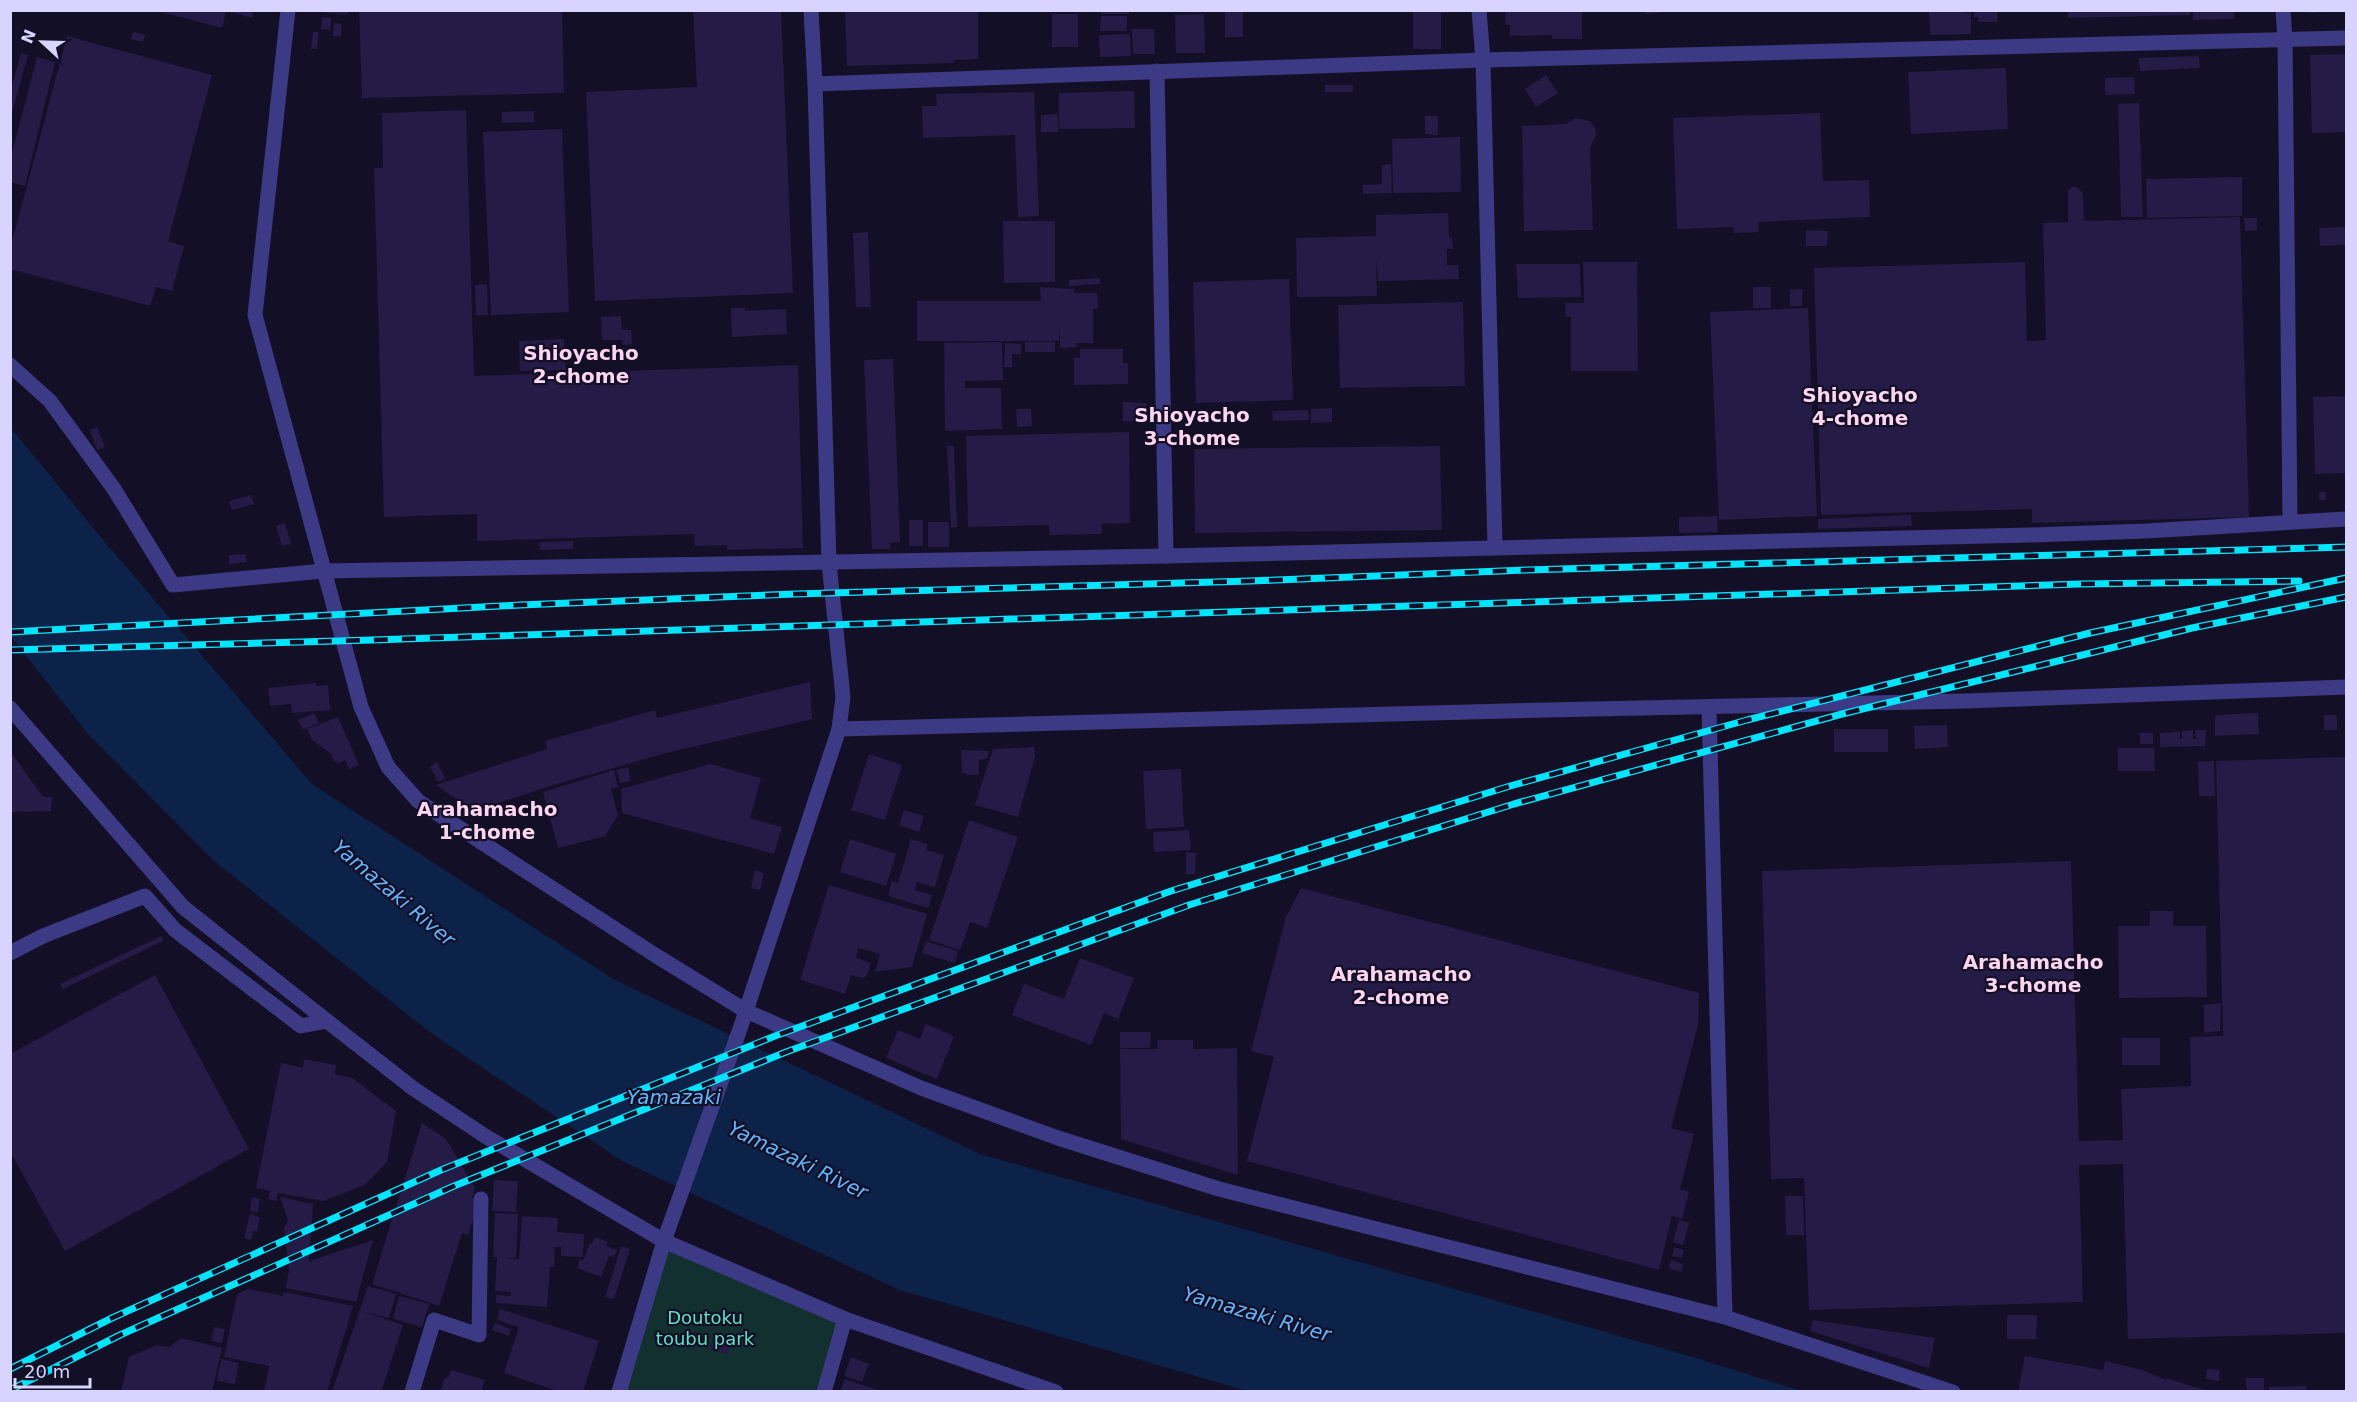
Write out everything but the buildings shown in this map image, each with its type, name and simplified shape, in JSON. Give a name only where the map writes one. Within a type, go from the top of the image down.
[{"type":"street","points":[[288,10],[255,315],[361,707],[388,767],[418,801],[655,955],[743,1018],[921,1088],[1058,1138],[1176,1175],[1725,1317],[1953,1392]]},
{"type":"street","points":[[619,1392],[664,1241],[743,1018],[839,729],[843,696],[829,563],[811,10]]},
{"type":"street","points":[[1479,10],[1483,60],[1495,547]]},
{"type":"street","points":[[2283,10],[2290,522]]},
{"type":"street","points":[[815,84],[1483,60],[2346,38]]},
{"type":"street","points":[[1157,71],[1166,556]]},
{"type":"street","points":[[10,364],[50,401],[114,489],[173,585],[323,571],[1166,556],[2029,535],[2146,531],[2346,519]]},
{"type":"street","points":[[839,729],[1965,701],[2346,687]]},
{"type":"street","points":[[1709,707],[1725,1317]]},
{"type":"street","points":[[10,708],[183,907],[414,1089],[485,1136],[664,1241],[845,1319],[1056,1392]]},
{"type":"street","points":[[10,952],[43,936],[145,896],[175,930],[301,1026],[327,1021]]},
{"type":"street","points":[[412,1392],[434,1320],[479,1335],[481,1199]]},
{"type":"street","points":[[824,1392],[845,1319]]},
{"type":"green space","name":"Doutoku toubu park","points":[[664,1241],[845,1319],[824,1391],[619,1392]]},
{"type":"water","name":"Yamazaki","points":[[10,427],[104,541],[312,784],[613,979],[980,1154],[1683,1354],[1802,1391],[1247,1391],[900,1290],[622,1161],[431,1033],[214,861],[88,734],[11,637]]},
{"type":"railway","points":[[10,632],[520,605],[795,594],[1250,581],[1526,570],[2346,547]]},
{"type":"railway","points":[[10,1369],[112,1318],[441,1170],[775,1036],[1171,891],[1510,786],[1747,720],[2090,633],[2346,578]]},
{"type":"railway","points":[[10,650],[2080,584],[2299,581]]},
{"type":"railway","points":[[10,1390],[120,1335],[454,1186],[786,1052],[1189,905],[1514,804],[1842,714],[2192,628],[2346,597]]},
{"type":"district","name":"Shioyacho 2-chome","points":[[581,364]]},
{"type":"district","name":"Shioyacho 4-chome","points":[[1860,406]]},
{"type":"district","name":"Shioyacho 3-chome","points":[[1192,426]]},
{"type":"district","name":"Arahamacho 1-chome","points":[[487,820]]},
{"type":"district","name":"Arahamacho 3-chome","points":[[2033,974]]},
{"type":"district","name":"Arahamacho 2-chome","points":[[1401,986]]},
{"type":"water label","name":"Yamazaki River","points":[[394,893]]},
{"type":"water label","name":"Yamazaki River","points":[[798,1160]]},
{"type":"water label","name":"Yamazaki River","points":[[1257,1314]]}]
